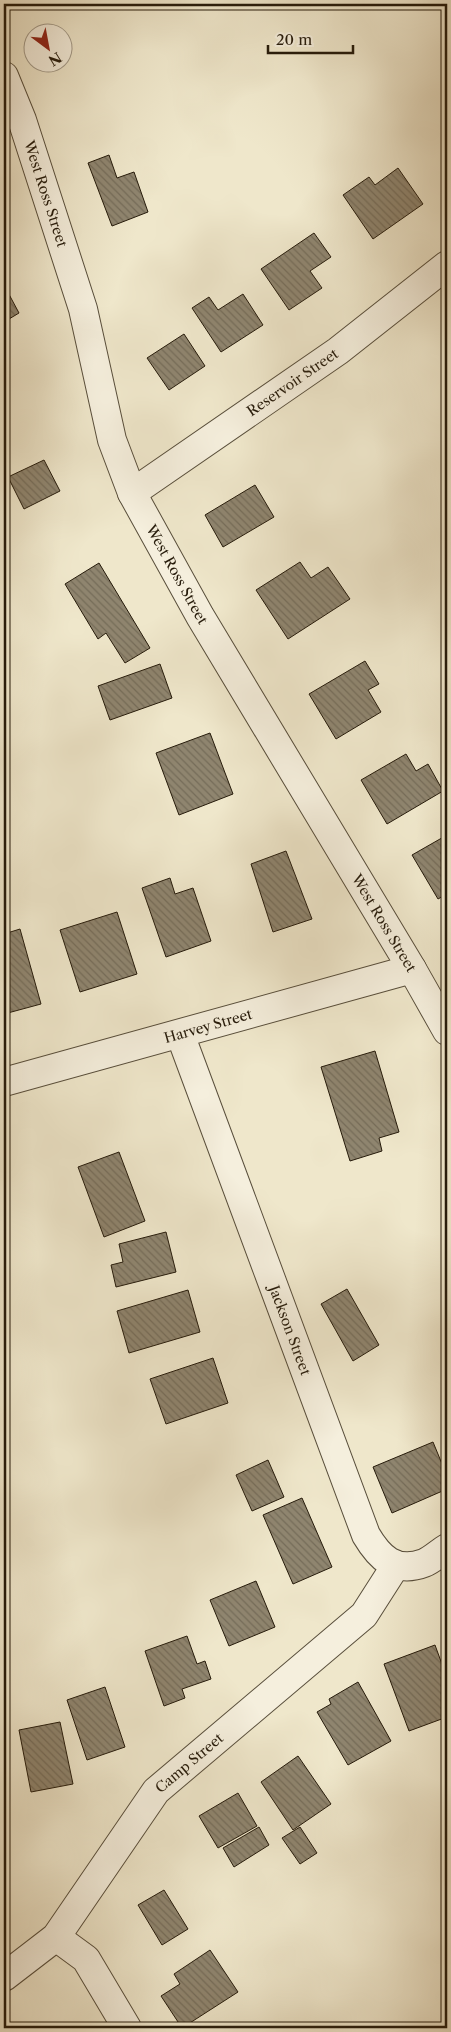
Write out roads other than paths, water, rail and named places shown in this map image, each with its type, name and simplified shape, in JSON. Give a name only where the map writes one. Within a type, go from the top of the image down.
[{"type":"street","name":"West Ross Street","points":[[4,76],[22,120],[84,309],[112,440],[132,493],[200,616],[446,1026]]},
{"type":"street","name":"Reservoir Street","points":[[132,493],[338,350],[447,265]]},
{"type":"street","name":"Harvey Street","points":[[4,1082],[412,969]]},
{"type":"street","name":"Jackson Street","points":[[180,1034],[366,1534],[377,1554],[396,1565]]},
{"type":"street","points":[[396,1565],[406,1566],[424,1563],[447,1548]]},
{"type":"street","name":"Camp Street","points":[[4,1978],[56,1937],[156,1791],[364,1615],[396,1565]]},
{"type":"street","points":[[56,1937],[86,1959],[127,2028]]}]
